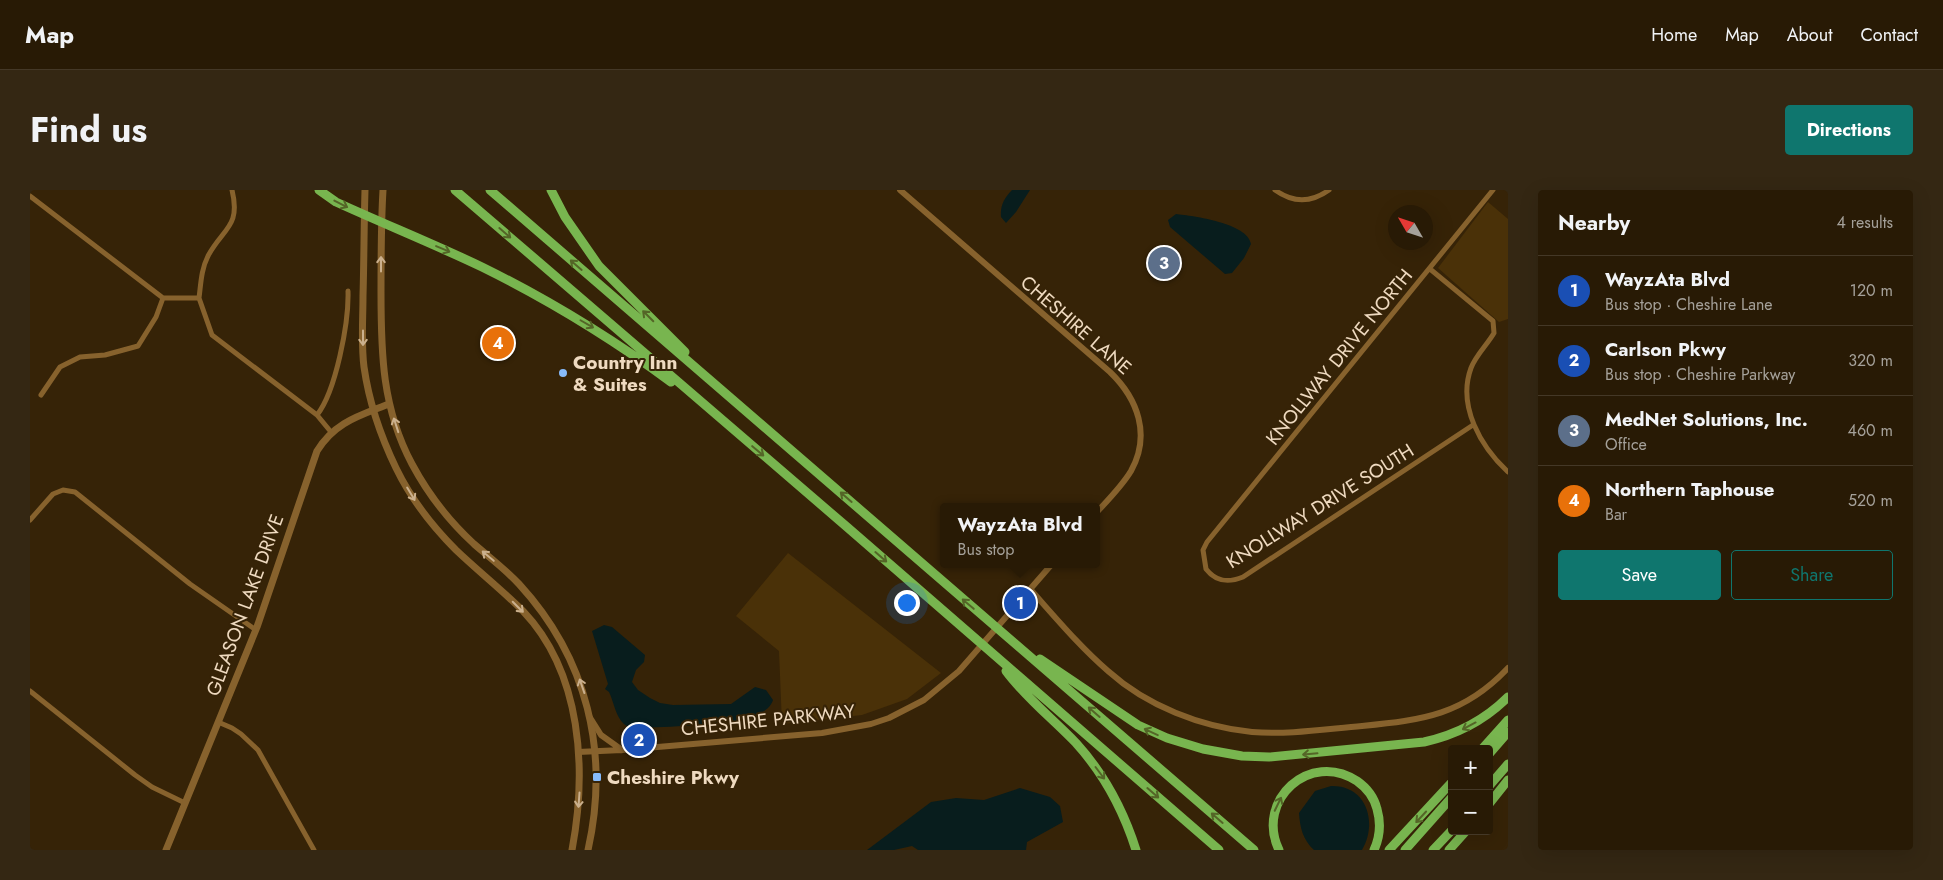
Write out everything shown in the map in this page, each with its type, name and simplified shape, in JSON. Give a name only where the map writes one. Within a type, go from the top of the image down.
[{"type":"highway","points":[[319,190],[336,202],[364,216],[482,267],[587,324],[663,377],[720,420]]},
{"type":"highway","points":[[455,190],[720,420],[840,520],[1219,850]]},
{"type":"highway","points":[[490,190],[1254,850]]},
{"type":"highway","points":[[551,190],[565,217],[599,266],[733,399]]},
{"type":"highway","points":[[1006,635],[1138,725],[1178,742],[1242,756],[1278,757],[1424,742],[1447,736],[1471,725],[1491,713],[1508,698]]},
{"type":"highway","points":[[997,658],[1017,686],[1076,743],[1103,776],[1119,803],[1136,850]]},
{"type":"highway","points":[[1486,745],[1508,720]]},
{"type":"highway","points":[[1493,749],[1508,732]]},
{"type":"highway","points":[[1493,781],[1508,764]]},
{"type":"highway","points":[[1279,850],[1272,825],[1274,811],[1279,800],[1300,779],[1316,772],[1330,771],[1341,773],[1358,782],[1373,798],[1377,807],[1380,826],[1374,850]]},
{"type":"highway","points":[[1493,799],[1508,780]]},
{"type":"highway","points":[[1389,850],[1448,786]]},
{"type":"highway","points":[[1405,850],[1448,802]]},
{"type":"highway","points":[[1433,850],[1448,834]]},
{"type":"highway","points":[[1449,850],[1462,835]]},
{"type":"main road","points":[[365,190],[363,349],[367,380],[381,435],[396,467],[424,514],[456,550],[522,610],[546,640],[566,683],[575,722],[580,781],[572,850]]},
{"type":"main road","points":[[383,190],[381,352],[389,404],[409,458],[437,504],[474,543],[518,583],[551,626],[578,675],[585,694],[595,751],[596,805],[588,850]]},
{"type":"main road","name":"GLEASON LAKE DRIVE","points":[[166,850],[256,630],[316,456],[322,444],[331,432],[343,423],[389,404]]},
{"type":"street","points":[[232,190],[235,211],[230,225],[203,266],[198,298],[212,335],[316,415],[331,432]]},
{"type":"street","name":"CHESHIRE LANE","points":[[900,190],[1110,372],[1130,395],[1139,419],[1140,432],[1136,458],[1131,471],[1100,508]]},
{"type":"street","points":[[1274,190],[1287,197],[1307,200],[1319,197],[1328,190]]},
{"type":"street","name":"KNOLLWAY DRIVE NORTH","points":[[1207,542],[1493,190]]},
{"type":"street","points":[[30,196],[163,298],[198,298]]},
{"type":"street","points":[[235,211],[242,211]]},
{"type":"street","points":[[1430,269],[1490,317],[1495,327],[1494,333],[1476,358],[1468,378],[1467,398],[1473,425],[1488,448],[1508,472]]},
{"type":"street","points":[[316,415],[327,401],[335,372],[348,316],[348,291]]},
{"type":"street","points":[[41,395],[60,368],[80,357],[105,355],[138,346],[156,317],[163,298]]},
{"type":"street","name":"KNOLLWAY DRIVE SOUTH","points":[[1207,542],[1203,561],[1210,574],[1218,580],[1226,582],[1243,577],[1473,425]]},
{"type":"street","points":[[30,520],[53,494],[63,490],[75,492],[190,584],[256,630]]},
{"type":"street","points":[[1048,568],[1030,589],[1089,654],[1130,688],[1170,710],[1224,727],[1252,732],[1282,733],[1417,720],[1451,710],[1468,701],[1484,691],[1508,668]]},
{"type":"street","name":"CHESHIRE PARKWAY","points":[[578,752],[822,734],[871,724],[907,710],[947,683],[1030,589]]},
{"type":"street","points":[[30,691],[134,775],[185,803]]},
{"type":"street","points":[[589,716],[602,735],[622,750]]},
{"type":"street","points":[[218,722],[241,734],[258,750],[314,850]]},
{"type":"shaded area","points":[[1488,202],[1508,219],[1508,319],[1499,322],[1438,268]]},
{"type":"shaded area","points":[[788,553],[941,673],[907,699],[862,715],[782,724],[779,651],[736,616]]},
{"type":"water","points":[[1012,190],[1030,190],[1016,212],[1006,223],[1001,217],[1001,209],[1005,199]]},
{"type":"water","points":[[1176,214],[1219,222],[1240,231],[1248,237],[1251,244],[1244,258],[1232,273],[1225,274],[1170,227],[1168,220]]},
{"type":"water","points":[[604,625],[612,627],[645,655],[644,662],[636,670],[632,682],[638,690],[660,703],[673,705],[731,704],[755,687],[766,690],[773,700],[761,713],[742,720],[702,725],[647,728],[627,726],[620,720],[609,692],[605,689],[608,684],[592,631]]},
{"type":"water","points":[[1331,786],[1343,787],[1353,792],[1361,799],[1366,808],[1369,828],[1362,850],[1314,850],[1305,838],[1301,829],[1299,813],[1315,791]]},
{"type":"water","points":[[1020,788],[1050,797],[1060,806],[1063,822],[1027,842],[1026,850],[918,850],[912,846],[894,850],[867,850],[931,802],[956,798],[984,800]]},
{"type":"place","name":"MedNet Solutions, Inc.","points":[[1164,263]]},
{"type":"place","name":"Northern Taphouse","points":[[498,343]]},
{"type":"place","name":"Country Inn & Suites","points":[[563,373]]},
{"type":"place","name":"WayzAta Blvd","points":[[1020,603]]},
{"type":"place","name":"Carlson Pkwy","points":[[639,740]]},
{"type":"place","name":"Cheshire Pkwy","points":[[597,777]]}]
